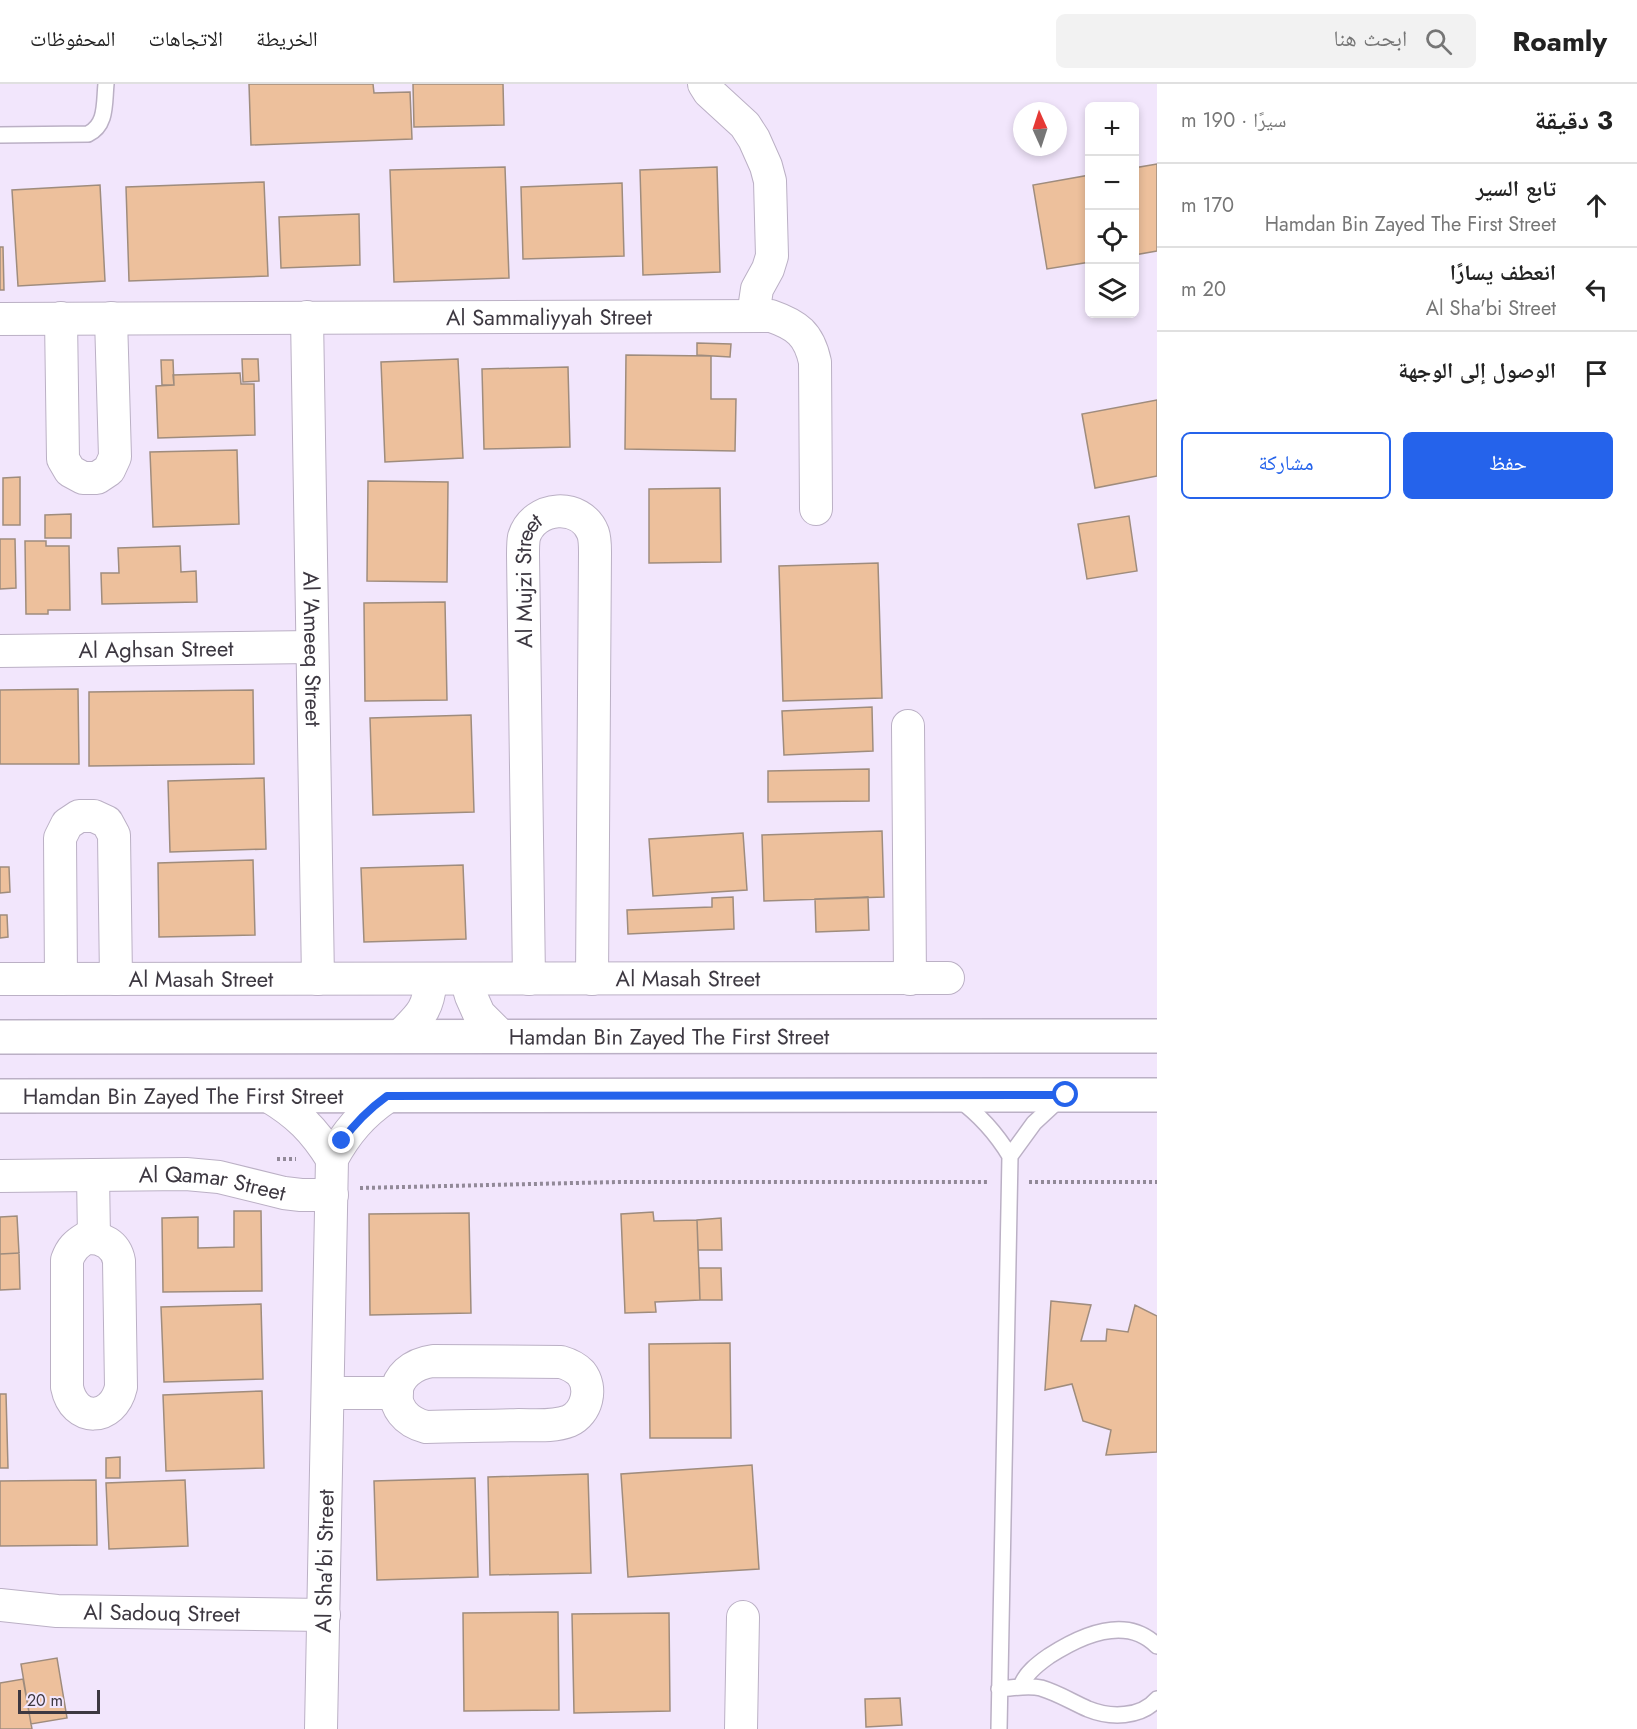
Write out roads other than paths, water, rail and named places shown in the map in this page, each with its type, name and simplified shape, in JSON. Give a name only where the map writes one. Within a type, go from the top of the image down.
[{"type":"main road","name":"Hamdan Bin Zayed The First Street","points":[[0,1037],[1157,1036]]},
{"type":"main road","name":"Hamdan Bin Zayed The First Street","points":[[0,1096],[1157,1095]]},
{"type":"street","points":[[704,84],[709,92],[745,125],[754,139],[770,181],[772,256],[757,289],[753,316]]},
{"type":"street","name":"Al Sammaliyyah Street","points":[[0,319],[771,316],[788,322],[812,347],[815,362],[816,509]]},
{"type":"street","name":"Al 'Ameeq Street","points":[[307,317],[318,979]]},
{"type":"street","points":[[62,318],[63,459],[70,471],[83,478],[97,478],[109,470],[115,457],[111,318]]},
{"type":"street","name":"Al Mujzi Street","points":[[529,979],[524,537],[533,521],[549,512],[567,511],[584,519],[594,534],[596,552],[592,979]]},
{"type":"street","name":"Al Aghsan Street","points":[[0,651],[312,647]]},
{"type":"street","points":[[909,726],[910,979]]},
{"type":"street","name":"Al Masah Street","points":[[62,979],[60,838],[67,824],[79,816],[94,816],[107,822],[114,835],[116,979]]},
{"type":"street","name":"Al Masah Street","points":[[0,979],[948,978]]},
{"type":"street","points":[[399,1037],[423,1014],[429,997],[431,979]]},
{"type":"street","points":[[466,979],[479,1014],[502,1037]]},
{"type":"street","points":[[268,1096],[306,1122],[332,1160]]},
{"type":"street","points":[[332,1160],[342,1141],[355,1124],[387,1096]]},
{"type":"street","name":"Al Sha'bi Street","points":[[321,1729],[332,1160]]},
{"type":"street","name":"Al Qamar Street","points":[[0,1176],[186,1174],[219,1177],[284,1193],[332,1195]]},
{"type":"street","points":[[93,1175],[94,1238]]},
{"type":"street","points":[[86,1238],[94,1238],[107,1241],[114,1248],[119,1261],[121,1387],[119,1398],[112,1407],[92,1414],[74,1405],[67,1387],[68,1260],[76,1244],[86,1238]]},
{"type":"street","points":[[550,1361],[571,1365],[580,1372],[586,1382],[587,1393],[580,1413],[571,1420],[561,1423],[426,1427],[416,1425],[401,1412],[397,1393],[404,1373],[412,1366],[422,1362],[550,1361]]},
{"type":"street","points":[[328,1393],[397,1393]]},
{"type":"street","name":"Al Sadouq Street","points":[[0,1605],[57,1611],[324,1615]]},
{"type":"street","points":[[741,1729],[743,1617]]},
{"type":"lane","points":[[0,135],[88,134],[94,131],[102,120],[106,84]]},
{"type":"lane","points":[[1010,1156],[1034,1123],[1066,1095]]},
{"type":"lane","points":[[954,1096],[986,1123],[1010,1156],[999,1729]]},
{"type":"lane","points":[[1022,1687],[1022,1682],[1042,1661],[1083,1636],[1112,1630],[1130,1631],[1151,1639],[1157,1646]]},
{"type":"lane","points":[[999,1689],[1022,1687],[1052,1691],[1090,1710],[1105,1713],[1133,1713],[1145,1709],[1157,1699]]}]
